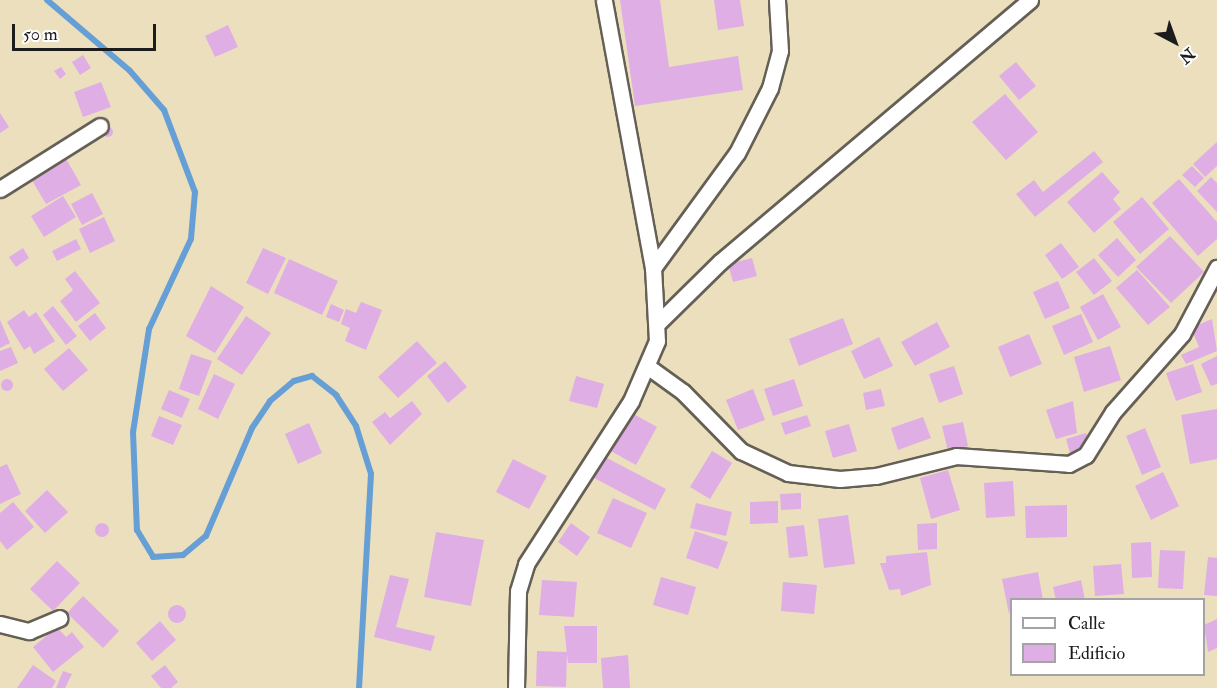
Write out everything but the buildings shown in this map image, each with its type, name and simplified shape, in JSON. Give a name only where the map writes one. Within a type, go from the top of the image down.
[{"type":"street","points":[[516,688],[516,613],[526,564],[631,401],[647,366],[659,322],[653,268],[604,0]]},
{"type":"street","points":[[653,268],[737,153],[770,88],[780,51],[777,0]]},
{"type":"street","points":[[659,322],[720,262],[1030,0]]},
{"type":"street","points":[[0,189],[100,126]]},
{"type":"street","points":[[647,366],[683,392],[741,451],[788,473],[840,479],[876,476],[956,456],[1069,464],[1086,455],[1113,412],[1182,334],[1217,268]]},
{"type":"street","points":[[0,624],[29,631],[59,618]]},
{"type":"waterway","points":[[47,0],[130,71],[164,110],[195,192],[191,239],[149,329],[133,432],[137,530],[153,557],[183,555],[206,536],[252,428],[270,401],[294,381],[312,376],[336,395],[356,426],[371,474],[359,688]]}]
